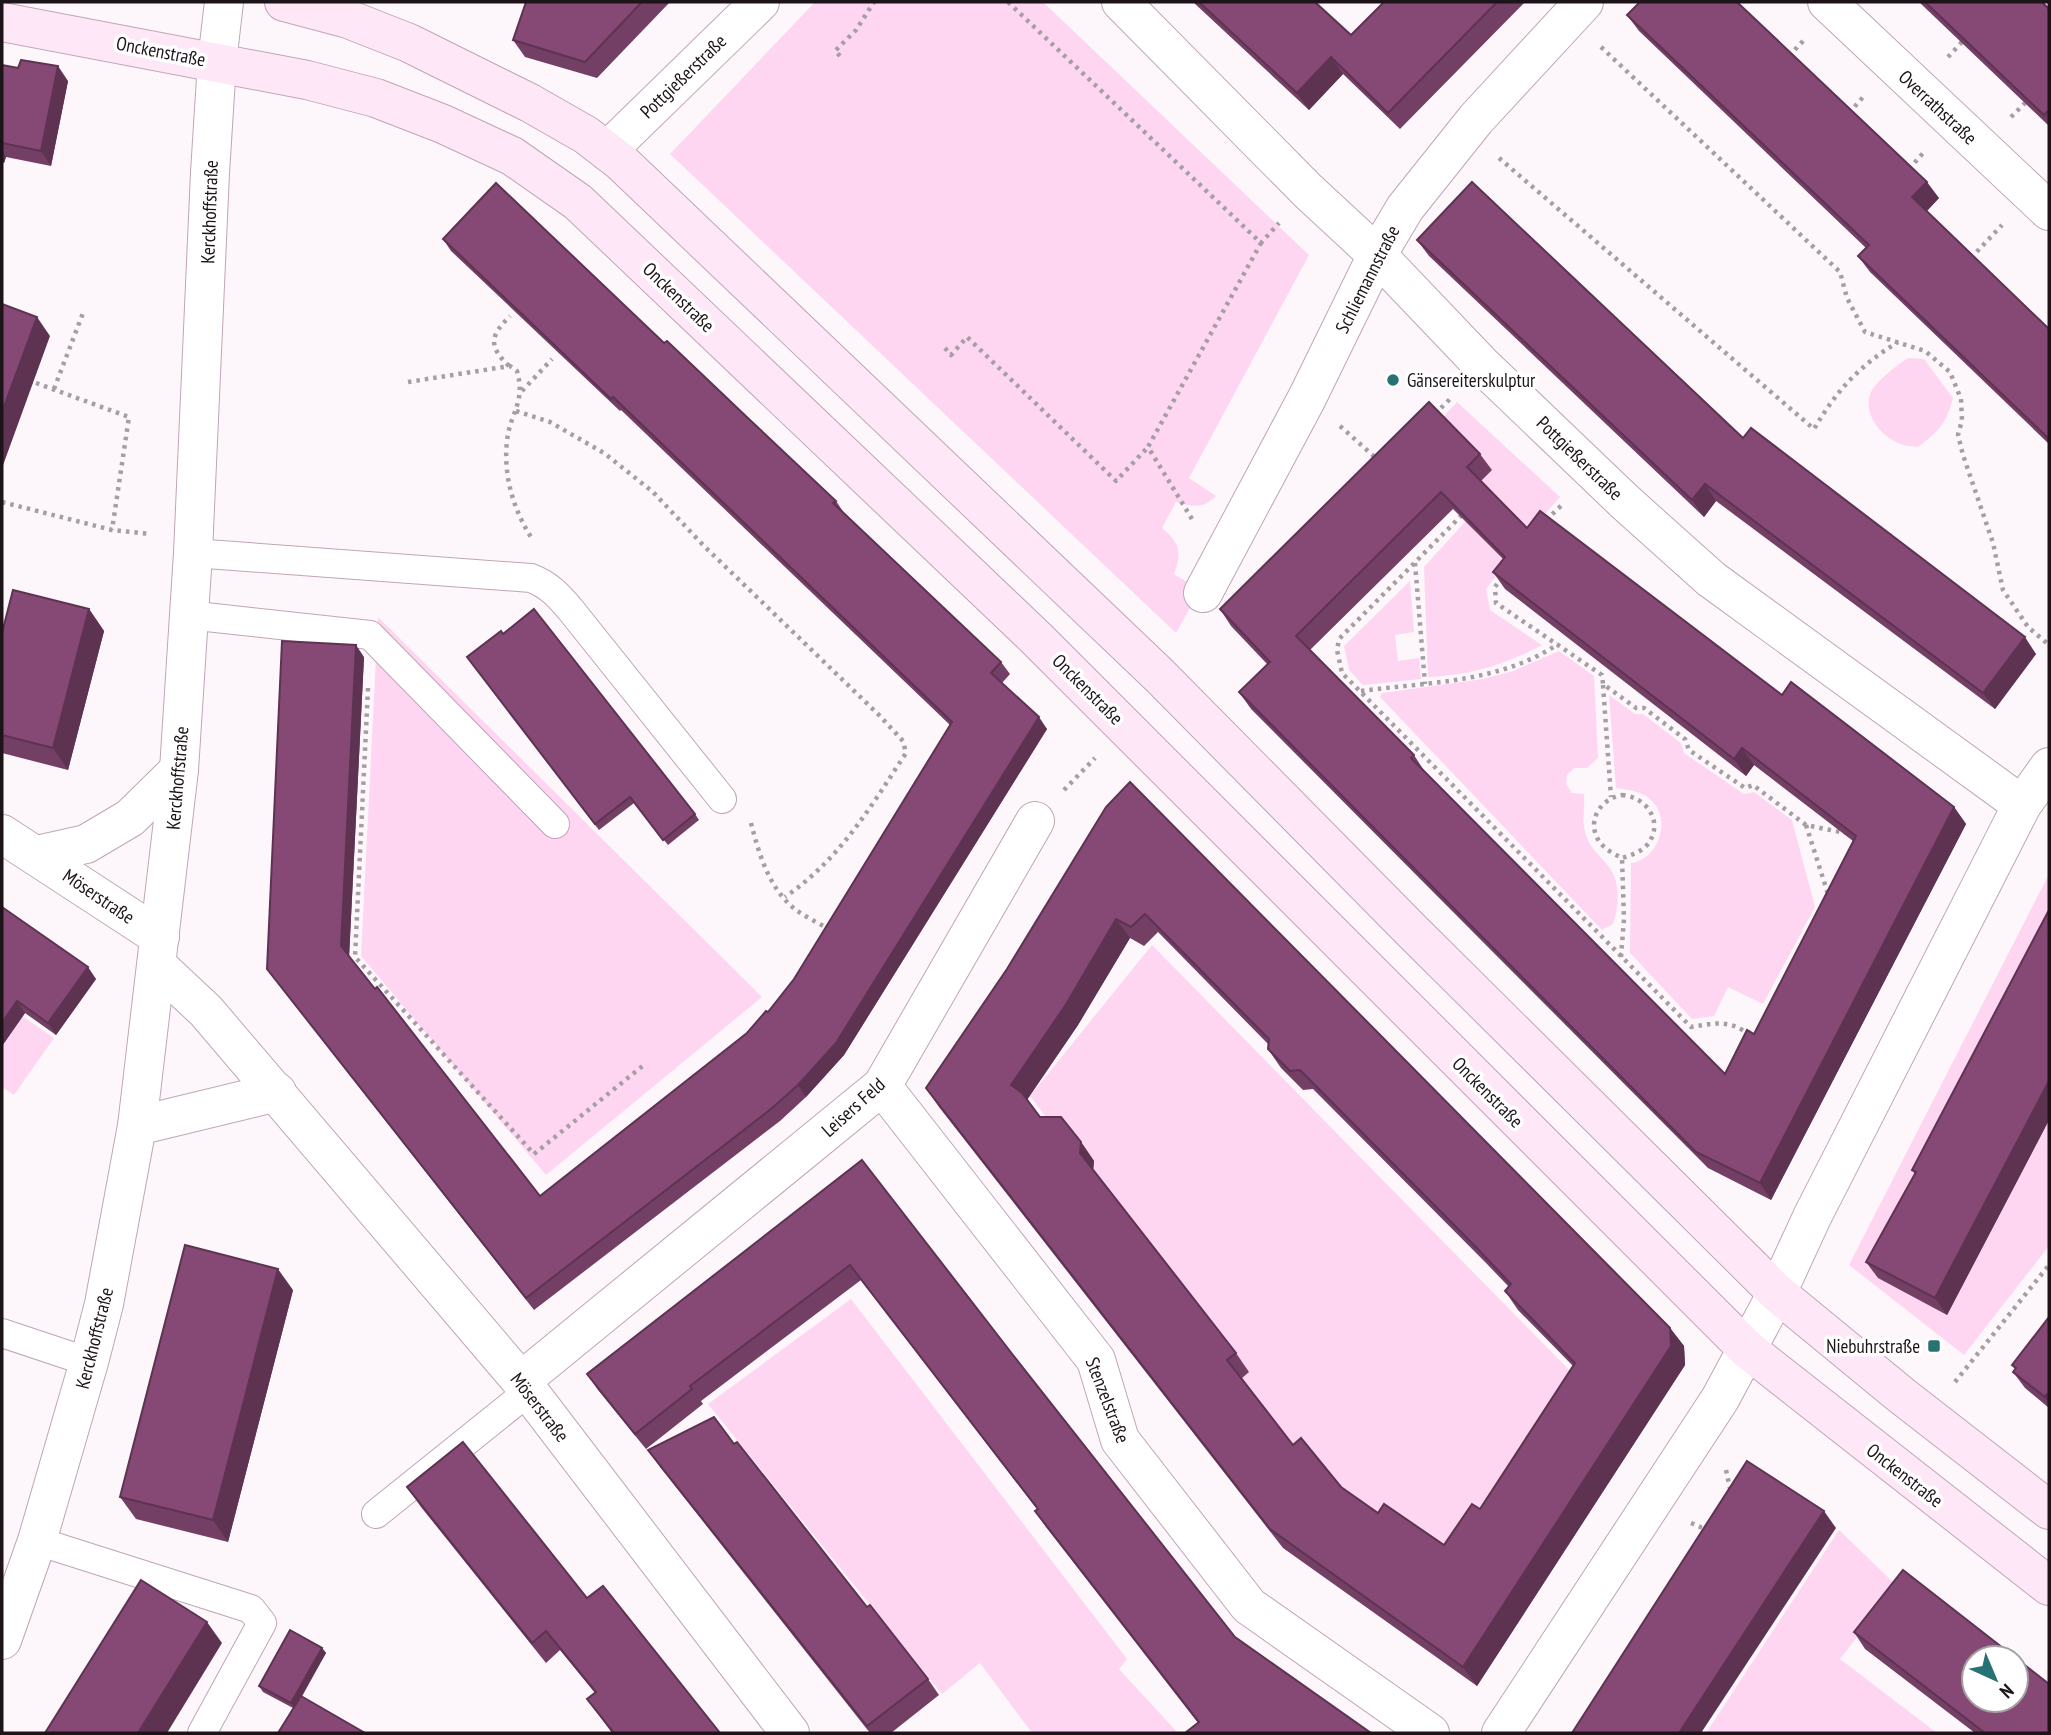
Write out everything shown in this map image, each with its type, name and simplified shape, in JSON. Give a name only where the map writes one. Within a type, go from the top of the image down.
[{"type":"main road","points":[[284,2],[348,19],[409,43],[530,103],[607,150],[1160,676],[1777,1293],[2049,1510]]},
{"type":"main road","name":"Onckenstraße","points":[[2,22],[307,79],[376,98],[432,119],[512,156],[578,202],[1036,638],[1747,1349],[2049,1586]]},
{"type":"street","name":"Kerckhoffstraße","points":[[2,1640],[37,1541],[89,1362],[106,1290],[137,1126],[179,770],[217,62],[224,2]]},
{"type":"street","name":"Pottgießerstraße","points":[[607,150],[760,2]]},
{"type":"street","name":"Pottgießerstraße","points":[[1121,2],[1308,191],[1377,255],[1483,366],[1624,501],[1711,579],[2022,805]]},
{"type":"street","name":"Overrathstraße","points":[[1827,2],[2049,211]]},
{"type":"street","name":"Schliemannstraße","points":[[1211,579],[1307,398],[1377,255],[1405,208],[1466,130],[1577,10]]},
{"type":"street","points":[[1501,1733],[1720,1399],[1777,1293],[1812,1217],[2022,805],[2049,767]]},
{"type":"street","name":"Möserstraße","points":[[37,855],[86,844],[130,818],[179,770]]},
{"type":"street","name":"Leisers Feld","points":[[525,1386],[881,1086],[1035,821]]},
{"type":"street","name":"Möserstraße","points":[[2,834],[37,855],[159,951],[206,1011],[525,1386],[790,1733]]},
{"type":"street","name":"Stenzelstraße","points":[[881,1086],[1096,1360],[1119,1440],[1249,1606],[1430,1733]]},
{"type":"street","points":[[137,1126],[277,1092]]},
{"type":"lane","points":[[193,545],[531,578],[542,583],[550,587],[570,609],[722,799]]},
{"type":"lane","points":[[188,615],[370,635],[555,824]]},
{"type":"lane","points":[[2,1333],[89,1362]]},
{"type":"lane","points":[[376,1514],[525,1386]]},
{"type":"lane","points":[[37,1541],[251,1609],[262,1623],[202,1733]]},
{"type":"path","points":[[840,56],[835,51],[856,30],[874,2]]},
{"type":"path","points":[[1008,2],[1261,243]]},
{"type":"path","points":[[1577,10],[1840,272],[1847,298],[1865,332],[1925,351],[1950,372],[1962,399],[1962,420],[1958,435],[1993,543],[2003,590],[2028,627],[2049,645]]},
{"type":"path","points":[[1466,130],[1814,429],[1823,413],[1858,369],[1898,342],[1908,346]]},
{"type":"path","points":[[945,348],[951,355],[967,337],[1116,481],[1148,447],[1261,243],[1308,191]]},
{"type":"path","points":[[54,389],[83,313]]},
{"type":"path","points":[[510,316],[494,334],[493,341],[500,357],[517,371],[522,391]]},
{"type":"path","points":[[542,583],[549,556],[519,520],[509,485],[507,440],[522,391],[552,359]]},
{"type":"path","points":[[408,382],[510,366]]},
{"type":"path","points":[[1429,420],[1483,366]]},
{"type":"path","points":[[36,383],[129,417],[112,530]]},
{"type":"path","points":[[1307,398],[1384,465]]},
{"type":"path","points":[[516,411],[550,422],[604,453],[653,492],[903,741],[906,752],[855,831],[821,869],[785,897]]},
{"type":"path","points":[[1148,447],[1211,579]]},
{"type":"path","points":[[1545,522],[1593,469]]},
{"type":"path","points":[[2,502],[112,530],[193,545]]},
{"type":"path","points":[[1463,514],[1339,639],[1337,650],[1342,673],[1690,1027],[1712,1023],[1732,1024],[1753,1038],[1760,1027]]},
{"type":"path","points":[[1415,563],[1424,684]]},
{"type":"path","points":[[1507,570],[1495,587],[1496,603],[1602,676],[1611,797]]},
{"type":"path","points":[[370,635],[355,957],[534,1154],[645,1064]]},
{"type":"path","points":[[1361,691],[1484,676],[1520,665],[1558,644]]},
{"type":"path","points":[[1603,684],[1636,708],[1644,708],[1685,739],[1689,750],[1745,788],[1754,785],[1806,825],[1856,835]]},
{"type":"path","points":[[1035,821],[1125,726]]},
{"type":"path","points":[[1631,796],[1646,804],[1654,819],[1652,836],[1648,844],[1634,854],[1622,858],[1601,844],[1594,831],[1595,817],[1611,797],[1631,796]]},
{"type":"path","points":[[722,799],[740,806],[751,823],[762,865],[794,908],[830,930]]},
{"type":"path","points":[[1806,825],[1830,902],[1836,891]]},
{"type":"path","points":[[1621,957],[1622,858]]},
{"type":"path","points":[[1928,1416],[2049,1265]]},
{"type":"path","points":[[1726,1469],[1732,1496]]},
{"type":"path","points":[[1691,1522],[1705,1530],[1717,1525]]},
{"type":"shaded area","points":[[815,2],[1043,2],[1309,255],[1189,478],[1216,496],[1198,506],[1176,502],[1162,528],[1173,538],[1178,548],[1174,574],[1200,590],[1176,633],[670,154]]},
{"type":"shaded area","points":[[1908,358],[1924,359],[1953,398],[1941,426],[1918,447],[1898,443],[1882,432],[1872,419],[1868,403],[1874,387]]},
{"type":"shaded area","points":[[1457,402],[1560,497],[1528,533],[1491,512],[1441,419]]},
{"type":"shaded area","points":[[1473,513],[1474,530],[1506,563],[1486,589],[1490,610],[1542,645],[1487,668],[1428,677],[1424,567]]},
{"type":"shaded area","points":[[1410,581],[1414,632],[1395,635],[1398,661],[1419,658],[1421,679],[1363,685],[1349,670],[1344,646]]},
{"type":"shaded area","points":[[378,617],[762,997],[546,1175],[361,956]]},
{"type":"shaded area","points":[[1559,651],[1594,676],[1598,758],[1587,768],[1574,768],[1567,775],[1566,784],[1572,793],[1584,794],[1587,837],[1616,880],[1618,903],[1615,917],[1613,924],[1602,930],[1380,697],[1382,693],[1483,679],[1513,671]]},
{"type":"shaded area","points":[[1609,695],[1635,714],[1643,714],[1681,743],[1684,753],[1744,794],[1754,792],[1792,820],[1815,907],[1763,1004],[1728,987],[1714,1016],[1692,1019],[1630,953],[1631,863],[1648,855],[1655,847],[1661,819],[1653,802],[1645,795],[1616,788]]},
{"type":"shaded area","points":[[2049,874],[2049,1246],[1964,1355],[1849,1265]]},
{"type":"shaded area","points":[[1152,945],[1580,1381],[1448,1578],[1330,1496],[1030,1096]]},
{"type":"shaded area","points":[[2,1002],[54,1038],[14,1095],[2,1087]]},
{"type":"shaded area","points":[[851,1299],[1127,1659],[1119,1669],[1178,1733],[1032,1733],[980,1663],[942,1694],[708,1404]]},
{"type":"shaded area","points":[[1839,1530],[1897,1586],[1840,1659],[1937,1733],[1706,1733]]},
{"type":"building","points":[[526,2],[642,2],[585,62],[513,40]]},
{"type":"building","points":[[1199,2],[1315,2],[1351,35],[1384,2],[1497,2],[1388,113],[1331,57],[1297,93]]},
{"type":"building","points":[[1640,2],[1737,2],[1927,182],[1912,197],[2049,329],[2049,439],[1858,256],[1869,245],[1627,15]]},
{"type":"building","points":[[1925,2],[2042,2],[2049,9],[2049,110],[2044,115]]},
{"type":"building","points":[[21,60],[58,66],[41,151],[2,143],[2,65],[18,68]]},
{"type":"building","points":[[1472,182],[1743,438],[1751,428],[2025,637],[1983,693],[1705,484],[1692,500],[1417,240]]},
{"type":"building","points":[[496,183],[836,501],[833,503],[1001,662],[991,673],[1039,717],[836,1043],[798,1085],[771,1109],[526,1298],[267,969],[282,641],[356,645],[341,946],[375,989],[377,987],[540,1196],[747,1033],[766,1011],[768,1012],[794,979],[952,722],[613,397],[611,399],[443,239]]},
{"type":"building","points":[[2,304],[37,317],[2,412]]},
{"type":"building","points":[[1429,402],[1480,454],[1467,467],[1527,528],[1540,511],[1782,695],[1791,682],[1954,807],[1760,1183],[1696,1152],[1239,692],[1270,662],[1220,609]],"holes":[[[1441,492],[1505,557],[1493,572],[1734,759],[1742,748],[1856,836],[1754,1034],[1747,1030],[1725,1074],[1411,758],[1414,755],[1296,636]]]},
{"type":"building","points":[[13,590],[89,609],[53,748],[2,735],[2,633]]},
{"type":"building","points":[[534,609],[695,814],[663,840],[630,797],[595,824],[467,657],[501,631],[503,634]]},
{"type":"building","points":[[1130,782],[1670,1328],[1671,1346],[1463,1667],[1270,1529],[926,1088],[1007,969],[1106,807]],"holes":[[[1145,914],[1269,1039],[1268,1049],[1290,1071],[1300,1070],[1511,1284],[1505,1291],[1575,1363],[1480,1509],[1472,1504],[1444,1545],[1384,1504],[1378,1513],[1341,1487],[1301,1438],[1293,1445],[1227,1360],[1236,1353],[1080,1153],[1081,1142],[1061,1117],[1040,1117],[1022,1093],[1011,1085],[1065,1006],[1116,919],[1131,927]]]},
{"type":"building","points":[[2,907],[88,967],[48,1023],[17,1001],[2,1023]]},
{"type":"building","points":[[2049,910],[2049,1081],[1935,1298],[1866,1262],[1916,1172],[1912,1170]]},
{"type":"building","points":[[862,1160],[1235,1637],[1371,1733],[1185,1733],[1199,1722],[1035,1511],[1038,1509],[850,1265],[690,1386],[692,1389],[635,1434],[587,1374]]},
{"type":"building","points":[[185,1245],[278,1269],[213,1520],[120,1497]]},
{"type":"building","points":[[2049,1317],[2049,1395],[2045,1397],[2013,1372],[2016,1368],[2012,1365]]},
{"type":"building","points":[[714,1417],[928,1679],[867,1726],[648,1450]]},
{"type":"building","points":[[463,1442],[587,1598],[603,1586],[720,1733],[614,1733],[587,1699],[596,1692],[546,1631],[532,1643],[407,1487]]},
{"type":"building","points":[[1747,1461],[1824,1511],[1679,1733],[1572,1733]]},
{"type":"building","points":[[1903,1570],[1998,1644],[1960,1644],[1960,1714],[1854,1632]]},
{"type":"building","points":[[141,1580],[207,1622],[138,1733],[45,1733]]},
{"type":"building","points":[[290,1630],[322,1648],[291,1703],[259,1686]]},
{"type":"building","points":[[2030,1669],[2049,1684],[2049,1733],[1985,1733],[1960,1714],[2030,1714]]},
{"type":"building","points":[[301,1696],[365,1733],[278,1733]]},
{"type":"place","name":"Gänsereiterskulptur","points":[[1393,380]]},
{"type":"place","name":"Niebuhrstraße","points":[[1934,1346]]}]
